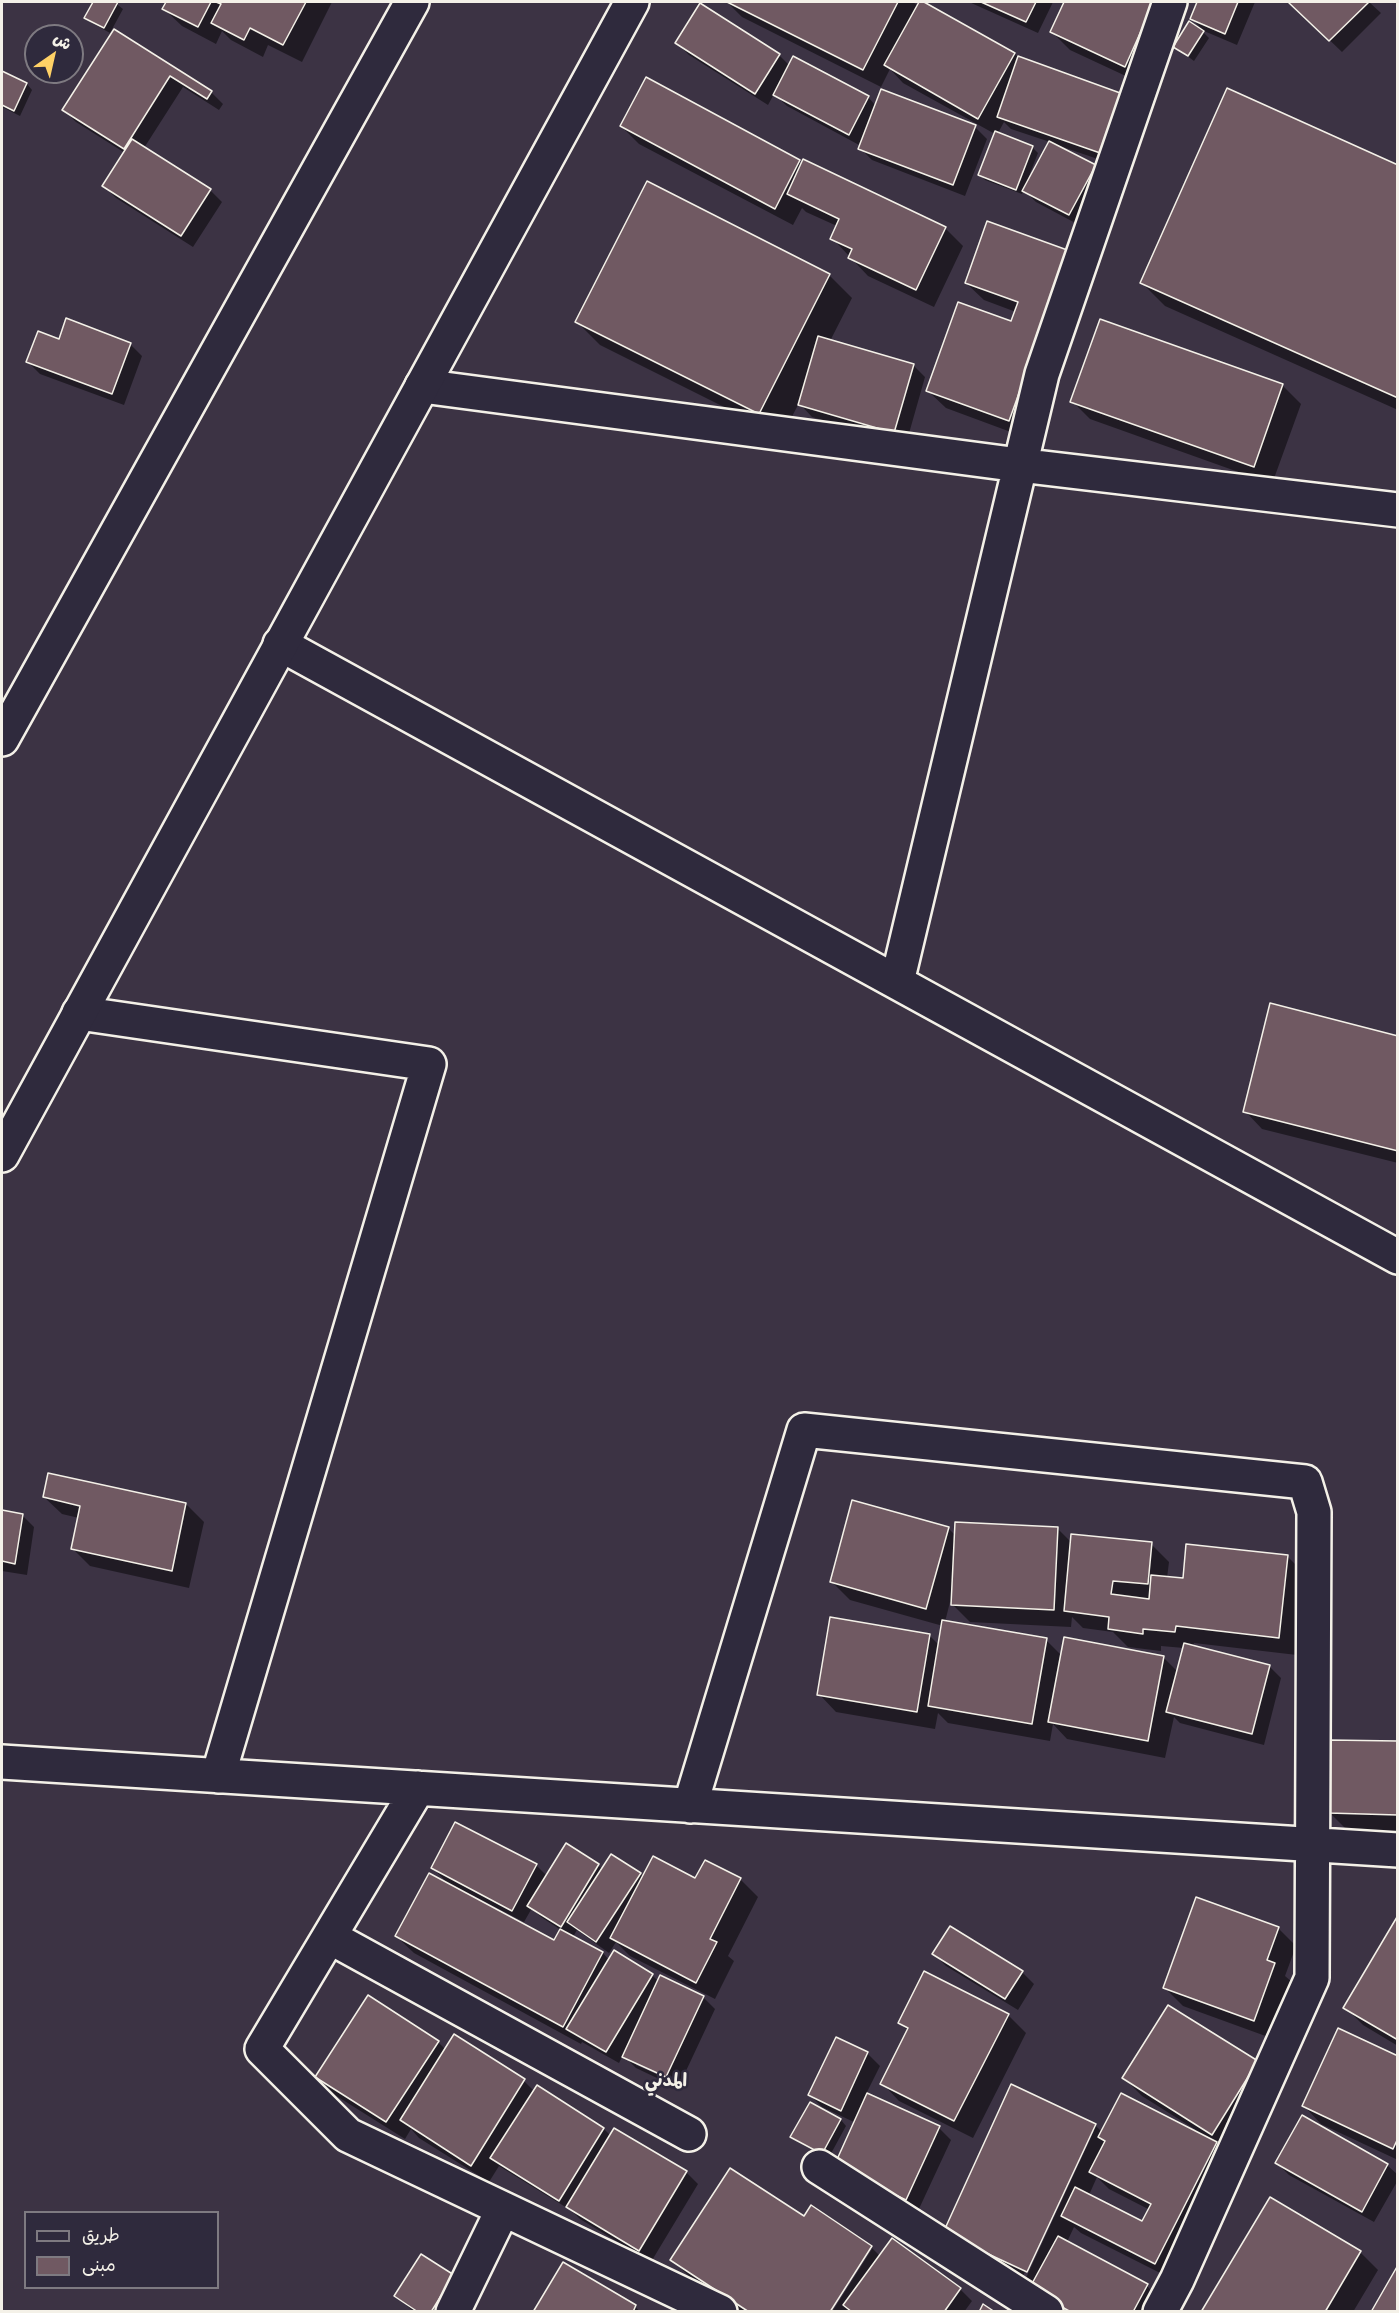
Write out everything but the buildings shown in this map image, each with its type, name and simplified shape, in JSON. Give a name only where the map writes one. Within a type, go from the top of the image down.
[{"type":"street","points":[[2,740],[412,2]]},
{"type":"street","points":[[2,1155],[632,2]]},
{"type":"street","points":[[897,982],[1042,374],[1170,2]]},
{"type":"street","points":[[422,386],[1019,465],[1398,510]]},
{"type":"street","points":[[280,644],[1395,1252]]},
{"type":"street","points":[[79,1013],[429,1064],[218,1776]]},
{"type":"street","points":[[690,1806],[804,1430],[1305,1482],[1314,1512],[1312,1978],[1177,2280],[1160,2312]]},
{"type":"street","points":[[2,1762],[1398,1850]]},
{"type":"street","points":[[418,1788],[262,2049],[348,2135],[720,2312]]},
{"type":"street","points":[[330,1937],[689,2134]]},
{"type":"street","points":[[819,2167],[1046,2312]]},
{"type":"street","points":[[453,2312],[503,2209]]},
{"type":"district","name":"المدني","points":[[666,2081]]}]
